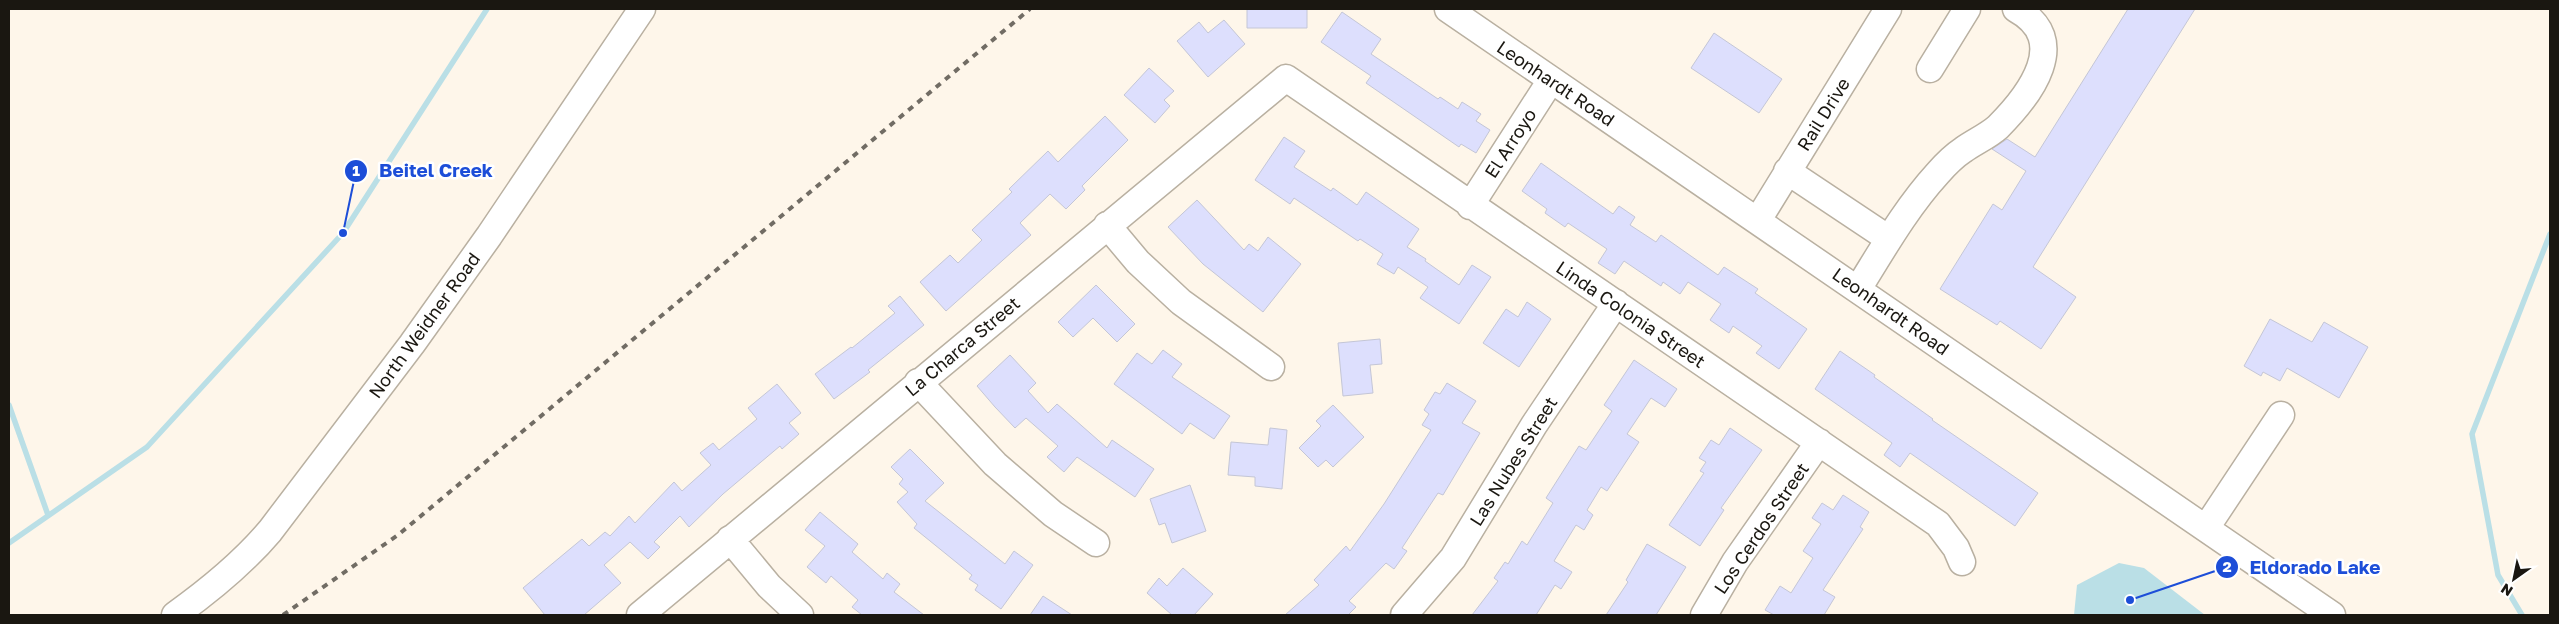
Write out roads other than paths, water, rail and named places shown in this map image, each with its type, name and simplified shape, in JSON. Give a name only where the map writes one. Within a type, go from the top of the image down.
[{"type":"street","name":"North Weidner Road","points":[[176,615],[220,582],[254,550],[270,531],[412,344],[489,236],[642,9]]},
{"type":"street","name":"Leonhardt Road","points":[[1448,9],[2332,615]]},
{"type":"street","name":"Rail Drive","points":[[1758,220],[1888,9]]},
{"type":"street","points":[[1930,69],[1967,9]]},
{"type":"street","points":[[1858,289],[1889,239],[1938,174],[1962,150],[1996,128],[2015,106],[2040,70],[2045,47],[2038,29],[2025,14],[2016,9]]},
{"type":"street","name":"Linda Colonia Street","points":[[1286,78],[1470,206],[1616,303],[1938,524],[1956,548],[1962,562]]},
{"type":"street","name":"La Charca Street","points":[[640,615],[1286,78]]},
{"type":"street","name":"El Arroyo","points":[[1470,206],[1551,80]]},
{"type":"street","points":[[1787,172],[1889,239]]},
{"type":"street","points":[[1107,225],[1138,262],[1181,302],[1271,367]]},
{"type":"street","name":"Las Nubes Street","points":[[1404,615],[1453,558],[1534,425],[1616,303]]},
{"type":"street","points":[[918,382],[995,464],[1053,514],[1096,543]]},
{"type":"street","points":[[2206,528],[2281,415]]},
{"type":"street","name":"Los Cerdos Street","points":[[1704,615],[1736,562],[1819,442]]},
{"type":"street","points":[[730,539],[769,586],[800,615]]},
{"type":"water","points":[[2119,563],[2144,568],[2205,615],[2074,615],[2077,585]]},
{"type":"waterway","points":[[9,543],[147,447],[343,233],[487,9]]},
{"type":"waterway","points":[[2522,615],[2498,575],[2472,434],[2550,234]]},
{"type":"waterway","points":[[9,405],[48,515]]},
{"type":"railway","points":[[283,615],[398,535],[1030,9]]},
{"type":"place","name":"Beitel Creek","points":[[343,233]]},
{"type":"place","name":"Eldorado Lake","points":[[2130,600]]}]
